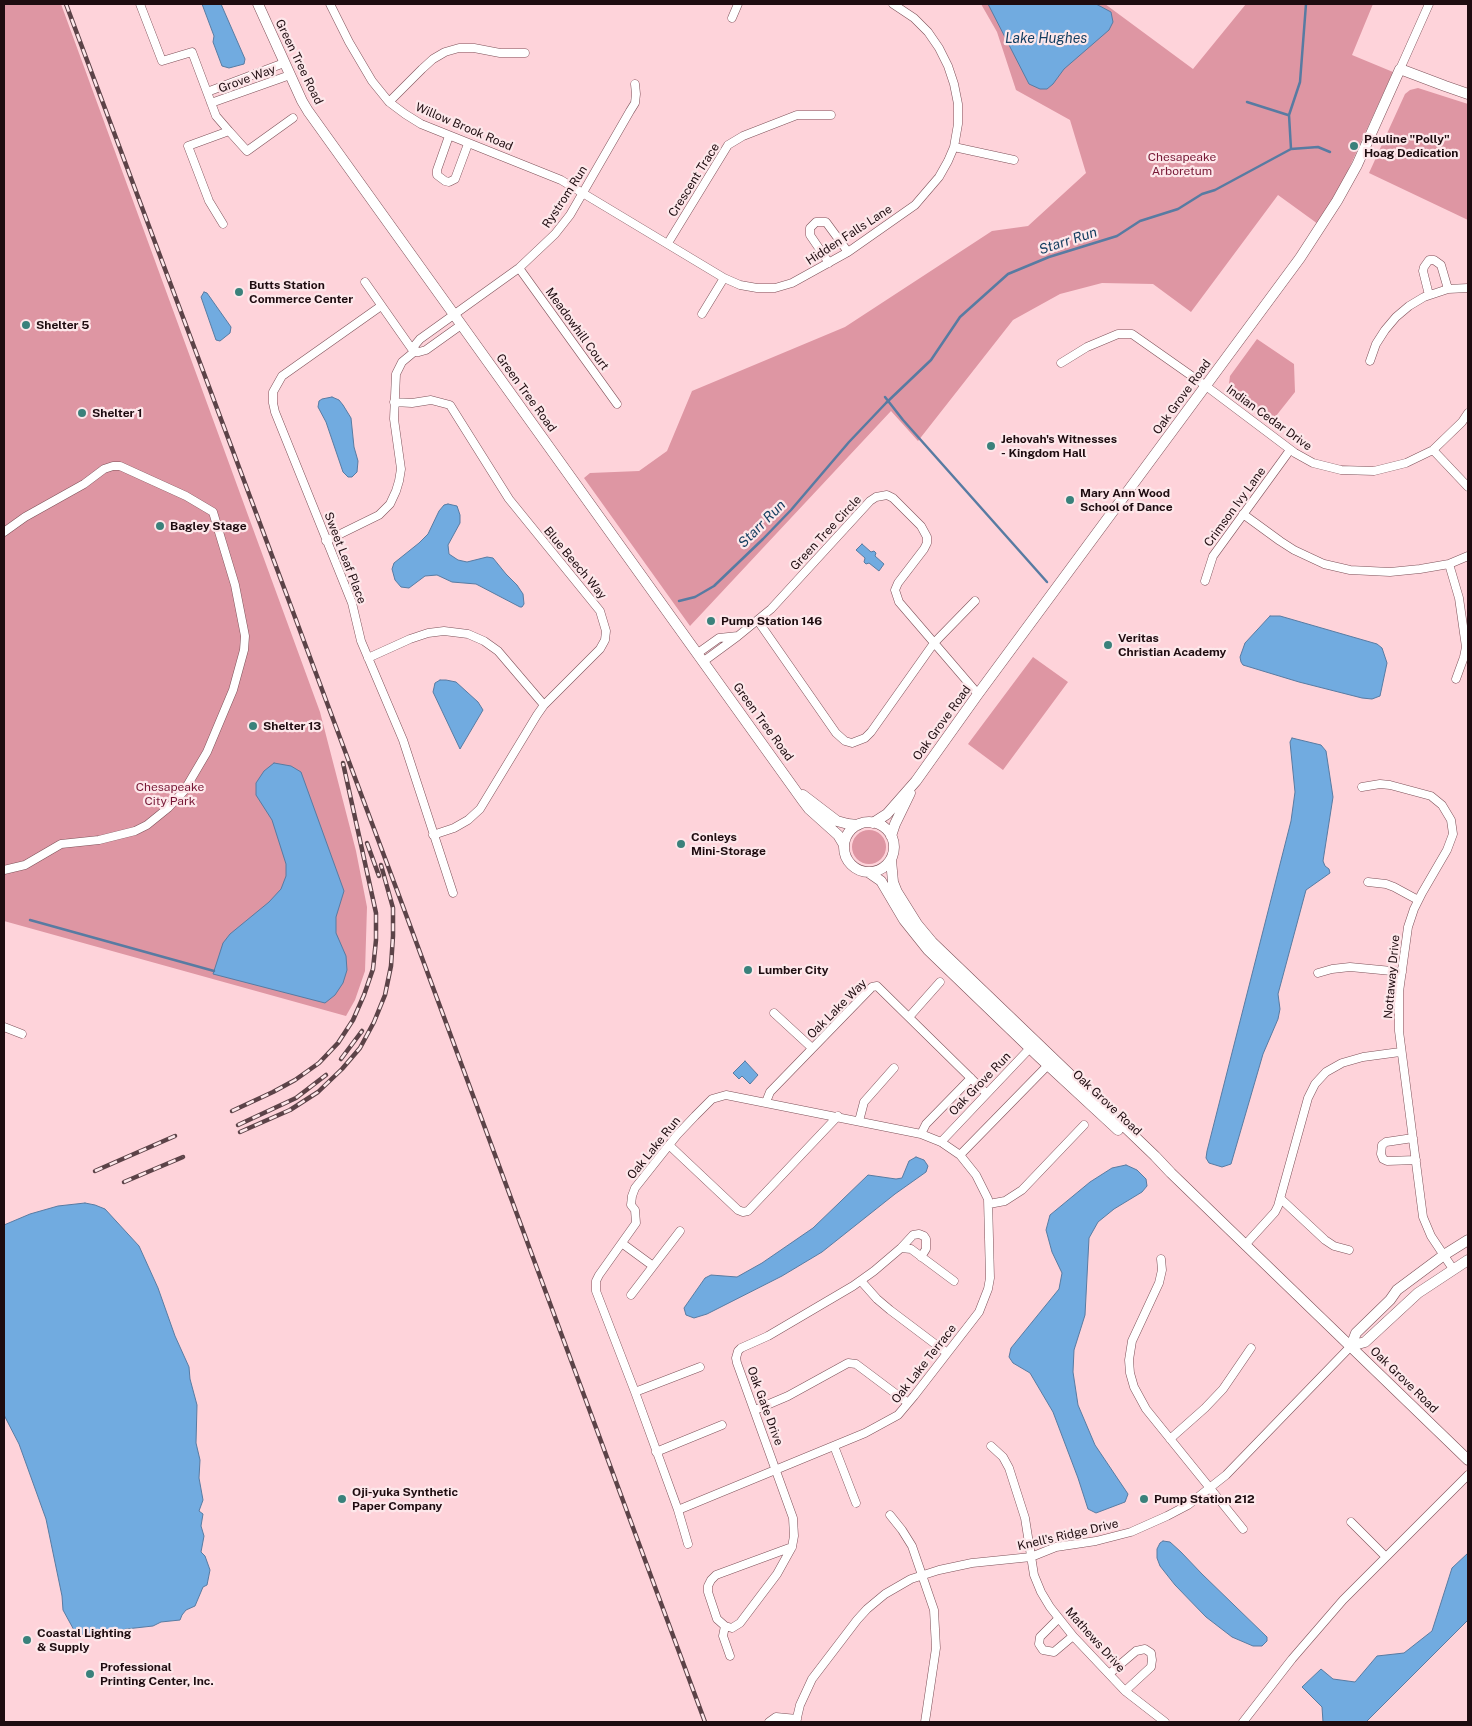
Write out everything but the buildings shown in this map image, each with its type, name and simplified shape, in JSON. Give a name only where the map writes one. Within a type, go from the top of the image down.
[{"type":"street","points":[[140,4],[162,61],[192,52],[216,116],[248,151],[293,118]]},
{"type":"street","name":"Green Tree Road","points":[[258,4],[308,111],[809,809],[838,835],[844,845]]},
{"type":"street","name":"Willow Brook Road","points":[[330,4],[349,42],[372,81],[389,102],[422,124],[468,144],[537,169],[560,180],[582,194]]},
{"type":"street","points":[[732,18],[738,4]]},
{"type":"street","name":"Hidden Falls Lane","points":[[582,194],[668,243],[724,278],[740,285],[757,288],[775,288],[792,283],[848,252],[919,201],[939,177],[954,147],[958,124],[958,104],[948,66],[928,32],[914,18],[893,4]]},
{"type":"street","name":"Oak Grove Road","points":[[874,823],[887,814],[916,781],[978,694],[1300,258],[1338,201],[1357,164],[1429,4]]},
{"type":"street","points":[[389,102],[422,68],[446,52],[459,48],[474,48],[500,53],[524,53]]},
{"type":"street","name":"Grove Way","points":[[207,92],[284,63]]},
{"type":"street","points":[[1400,69],[1468,94]]},
{"type":"street","name":"Grove Way","points":[[211,103],[290,75]]},
{"type":"street","name":"Rystrom Run","points":[[326,541],[379,514],[390,504],[396,491],[401,469],[394,419],[398,367],[414,352],[415,345],[420,339],[519,268],[555,234],[570,215],[634,103],[636,94],[635,84]]},
{"type":"street","name":"Crescent Trace","points":[[668,243],[728,145],[743,136],[796,115],[831,115]]},
{"type":"street","points":[[223,224],[209,200],[188,146],[229,131]]},
{"type":"street","points":[[449,136],[437,170],[437,175],[445,181],[449,182],[454,179],[468,144]]},
{"type":"street","points":[[954,147],[1014,160]]},
{"type":"street","points":[[829,263],[810,235],[810,228],[816,222],[826,222],[848,252]]},
{"type":"street","points":[[1428,296],[1423,271],[1430,260],[1434,260],[1441,265],[1448,289]]},
{"type":"street","name":"Meadowhill Court","points":[[519,268],[617,404]]},
{"type":"street","points":[[702,314],[724,278]]},
{"type":"street","points":[[364,282],[414,352],[426,350],[461,324]]},
{"type":"street","points":[[1370,361],[1376,344],[1385,330],[1409,306],[1428,296],[1448,289],[1468,288]]},
{"type":"street","name":"Sweet Leaf Place","points":[[381,306],[282,376],[273,392],[276,412],[352,604],[361,641],[403,740],[452,893]]},
{"type":"street","name":"Indian Cedar Drive","points":[[1061,363],[1086,346],[1118,334],[1128,333],[1136,336],[1206,386],[1290,450],[1313,462],[1335,468],[1358,471],[1382,470],[1398,466],[1433,450],[1462,422],[1468,413]]},
{"type":"street","name":"Blue Beech Way","points":[[394,402],[412,403],[432,400],[450,405],[509,499],[600,611],[606,631],[605,640],[600,649],[544,705],[480,809],[468,820],[454,828],[433,835]]},
{"type":"street","name":"Crimson Ivy Lane","points":[[1205,581],[1208,566],[1213,556],[1290,450]]},
{"type":"street","points":[[1433,450],[1468,487]]},
{"type":"street","points":[[4,532],[24,517],[84,484],[104,469],[120,466],[177,492],[213,512],[233,576],[242,613],[245,636],[244,650],[233,690],[207,752],[184,791],[168,808],[138,830],[116,837],[61,844],[25,865],[4,870]]},
{"type":"street","name":"Green Tree Circle","points":[[701,657],[738,636],[758,621],[870,501],[876,497],[887,495],[893,498],[921,526],[927,543],[898,582],[896,595],[910,616],[978,694]]},
{"type":"street","points":[[1244,514],[1280,542],[1294,550],[1324,564],[1340,568],[1366,572],[1390,572],[1449,564],[1468,556]]},
{"type":"street","points":[[1449,564],[1465,616],[1466,647],[1456,679]]},
{"type":"street","points":[[758,621],[836,733],[845,741],[852,743],[865,738],[871,732],[934,643],[975,601]]},
{"type":"street","points":[[368,658],[428,633],[444,631],[468,634],[484,641],[498,651],[544,705]]},
{"type":"street","name":"Oak Grove Road","points":[[892,836],[895,824],[916,781]]},
{"type":"street","name":"Nottaway Drive","points":[[1362,787],[1380,784],[1390,785],[1431,796],[1447,810],[1451,820],[1452,837],[1447,850],[1418,900],[1408,927],[1399,1004],[1400,1052],[1424,1217],[1427,1229],[1453,1269]]},
{"type":"street","name":"Green Tree Road","points":[[793,786],[837,821],[858,825]]},
{"type":"street","points":[[865,822],[874,823],[885,828],[892,836],[894,850],[891,860],[880,870],[868,872],[859,870],[849,862],[845,854],[844,845],[849,833],[858,825],[865,822]]},
{"type":"street","name":"Oak Grove Road","points":[[891,860],[894,887],[916,924],[1033,1046]]},
{"type":"street","name":"Oak Grove Road","points":[[868,872],[881,881],[904,920],[928,950],[1155,1156],[1170,1173],[1468,1460]]},
{"type":"street","points":[[1368,882],[1394,886],[1418,900]]},
{"type":"street","points":[[1318,973],[1350,967],[1402,972]]},
{"type":"street","points":[[909,1017],[940,982]]},
{"type":"street","name":"Oak Lake Way","points":[[766,1102],[770,1092],[874,986],[880,988],[986,1093]]},
{"type":"street","points":[[774,1013],[812,1048]]},
{"type":"street","points":[[4,1027],[22,1034]]},
{"type":"street","name":"Oak Grove Run","points":[[941,1142],[1033,1046]]},
{"type":"street","points":[[1245,1245],[1275,1212],[1281,1199],[1308,1098],[1315,1084],[1326,1072],[1342,1063],[1363,1057],[1400,1052]]},
{"type":"street","points":[[960,1155],[1051,1063]]},
{"type":"street","points":[[859,1121],[864,1102],[894,1068]]},
{"type":"street","points":[[921,1134],[926,1124],[971,1078]]},
{"type":"street","name":"Oak Lake Run","points":[[688,1544],[678,1510],[595,1286],[599,1275],[623,1244],[636,1223],[635,1210],[631,1205],[635,1188],[669,1145],[695,1116],[716,1097],[731,1095],[838,1116],[921,1134],[941,1142]]},
{"type":"street","points":[[669,1145],[738,1210],[743,1212],[748,1211],[838,1116]]},
{"type":"street","points":[[989,1204],[1005,1201],[1022,1190],[1084,1125]]},
{"type":"street","points":[[1413,1138],[1386,1142],[1382,1145],[1381,1154],[1383,1159],[1387,1161],[1416,1160]]},
{"type":"street","name":"Oak Lake Terrace","points":[[678,1510],[834,1446],[898,1415],[979,1312],[988,1292],[990,1278],[989,1204],[976,1175],[960,1155],[941,1142]]},
{"type":"street","points":[[1281,1199],[1325,1240],[1334,1246],[1349,1250]]},
{"type":"street","points":[[631,1296],[680,1231]]},
{"type":"street","points":[[921,1257],[926,1250],[927,1244],[924,1236],[919,1234],[913,1235],[901,1248],[861,1280],[877,1298],[947,1353]]},
{"type":"street","points":[[1351,1346],[1356,1333],[1390,1300],[1397,1290],[1444,1255],[1468,1240]]},
{"type":"street","points":[[623,1244],[653,1266]]},
{"type":"street","points":[[901,1248],[908,1248],[954,1281]]},
{"type":"street","points":[[1161,1259],[1162,1270],[1159,1283],[1132,1341],[1130,1366],[1134,1387],[1141,1402],[1243,1529]]},
{"type":"street","points":[[1351,1346],[1365,1342],[1418,1293],[1468,1260]]},
{"type":"street","name":"Oak Gate Drive","points":[[792,1547],[794,1536],[793,1518],[736,1358],[741,1348],[768,1336],[861,1280]]},
{"type":"street","name":"Knell's Ridge Drive","points":[[796,1720],[800,1705],[812,1679],[867,1608],[885,1594],[905,1582],[939,1570],[972,1563],[1031,1557],[1056,1547],[1096,1541],[1153,1524],[1188,1505],[1226,1475],[1351,1346]]},
{"type":"street","points":[[1170,1439],[1206,1408],[1223,1389],[1251,1348]]},
{"type":"street","points":[[755,1410],[794,1394],[848,1363],[856,1364],[908,1404]]},
{"type":"street","points":[[634,1392],[700,1367]]},
{"type":"street","points":[[656,1452],[722,1425]]},
{"type":"street","points":[[834,1446],[856,1503]]},
{"type":"street","name":"Mathews Drive","points":[[991,1446],[1003,1457],[1009,1468],[1025,1518],[1034,1575],[1041,1592],[1058,1619],[1125,1691],[1165,1722]]},
{"type":"street","points":[[1244,1722],[1292,1659],[1322,1624],[1468,1476]]},
{"type":"street","points":[[890,1515],[912,1546],[934,1610],[936,1638],[925,1722]]},
{"type":"street","points":[[1351,1522],[1386,1557]]},
{"type":"street","points":[[792,1547],[777,1574],[740,1623],[732,1628],[725,1626],[717,1619],[708,1592],[710,1580],[716,1575],[792,1547]]},
{"type":"street","points":[[1058,1619],[1040,1637],[1039,1644],[1043,1650],[1054,1652],[1074,1636]]},
{"type":"street","points":[[725,1626],[724,1636],[730,1656]]},
{"type":"street","points":[[1109,1674],[1136,1650],[1145,1649],[1150,1653],[1151,1667],[1125,1691]]},
{"type":"street","points":[[768,1722],[776,1717],[796,1720]]},
{"type":"green space","name":"Chesapeake City Park","points":[[4,4],[61,4],[320,712],[356,851],[367,907],[365,971],[355,1000],[346,1016],[4,921]]},
{"type":"green space","name":"Chesapeake Arboretum","points":[[981,4],[1105,4],[1193,69],[1246,4],[1373,4],[1352,55],[1393,72],[1345,177],[1318,224],[1278,195],[1191,312],[1153,284],[1102,283],[1060,294],[1013,320],[918,441],[891,411],[690,626],[584,478],[590,473],[639,471],[667,451],[692,391],[845,327],[992,231],[1028,226],[1086,173],[1070,120],[1016,90],[997,32]]},
{"type":"green space","points":[[1418,88],[1468,104],[1468,220],[1369,173],[1405,94],[1410,90]]},
{"type":"green space","points":[[1257,339],[1294,364],[1295,392],[1272,421],[1232,391],[1229,384],[1230,376]]},
{"type":"green space","points":[[1033,657],[1068,682],[1003,770],[968,744]]},
{"type":"green space","points":[[869,830],[881,835],[886,847],[881,859],[869,864],[857,859],[852,847],[857,835]]},
{"type":"water","points":[[202,4],[221,4],[245,59],[244,64],[229,68],[222,66],[213,42],[214,36]]},
{"type":"water","name":"Lake Hughes","points":[[988,4],[1096,4],[1111,12],[1113,22],[1109,30],[1064,69],[1053,84],[1047,89],[1040,89],[1029,84]]},
{"type":"water","points":[[204,292],[207,293],[231,327],[230,333],[220,341],[216,340],[201,297]]},
{"type":"water","points":[[332,397],[339,400],[351,418],[354,447],[358,461],[357,472],[352,477],[348,477],[343,472],[326,422],[318,407],[319,401]]},
{"type":"water","points":[[444,505],[457,506],[460,515],[460,523],[448,545],[449,554],[458,560],[467,562],[487,557],[493,558],[523,594],[524,604],[522,607],[476,584],[452,582],[437,575],[425,576],[409,588],[401,587],[395,580],[392,569],[394,563],[428,534],[439,511]]},
{"type":"water","points":[[862,544],[871,552],[874,551],[876,553],[875,556],[884,564],[879,571],[869,563],[866,564],[864,562],[865,558],[856,550]]},
{"type":"water","points":[[1270,616],[1280,616],[1377,644],[1382,648],[1387,663],[1380,696],[1372,699],[1362,698],[1243,665],[1240,657],[1245,643]]},
{"type":"water","points":[[440,680],[456,682],[478,702],[483,710],[460,749],[433,692],[435,683]]},
{"type":"water","points":[[1292,738],[1321,745],[1326,751],[1333,797],[1323,861],[1330,873],[1306,890],[1278,994],[1280,1009],[1278,1019],[1263,1054],[1231,1164],[1222,1167],[1209,1163],[1206,1158],[1207,1151],[1291,821],[1295,792],[1290,742]]},
{"type":"water","points":[[274,763],[291,766],[301,772],[344,891],[336,917],[336,933],[346,956],[347,970],[343,983],[335,995],[325,1003],[213,974],[223,943],[230,934],[269,902],[281,889],[286,876],[286,864],[272,820],[256,795],[256,783],[264,771]]},
{"type":"water","points":[[745,1061],[758,1075],[750,1084],[742,1076],[739,1079],[733,1073]]},
{"type":"water","points":[[916,1157],[924,1160],[928,1166],[926,1172],[822,1252],[782,1276],[707,1314],[694,1318],[686,1315],[684,1308],[705,1278],[711,1275],[737,1277],[762,1263],[813,1228],[868,1175],[896,1179],[902,1178],[909,1161]]},
{"type":"water","points":[[1126,1165],[1137,1170],[1146,1179],[1147,1186],[1142,1192],[1114,1209],[1098,1222],[1089,1238],[1085,1315],[1074,1350],[1073,1372],[1078,1405],[1095,1445],[1128,1494],[1125,1502],[1096,1513],[1088,1509],[1053,1412],[1030,1373],[1013,1363],[1009,1357],[1011,1348],[1059,1289],[1062,1273],[1052,1252],[1046,1230],[1050,1215],[1090,1182],[1112,1168]]},
{"type":"water","points":[[85,1203],[105,1209],[139,1246],[158,1288],[175,1336],[189,1367],[197,1405],[196,1443],[200,1460],[199,1478],[203,1500],[199,1511],[203,1514],[201,1526],[204,1536],[201,1552],[205,1556],[210,1570],[207,1585],[203,1587],[195,1606],[186,1610],[180,1620],[126,1629],[109,1637],[101,1638],[93,1638],[75,1632],[63,1610],[62,1596],[46,1519],[19,1444],[4,1415],[4,1225],[30,1214],[58,1206]]},
{"type":"water","points":[[1163,1541],[1170,1542],[1181,1552],[1267,1637],[1267,1641],[1262,1646],[1253,1646],[1232,1637],[1206,1617],[1175,1585],[1160,1566],[1157,1558],[1157,1549]]},
{"type":"water","points":[[1468,1553],[1468,1620],[1366,1722],[1323,1722],[1322,1707],[1302,1687],[1321,1669],[1333,1679],[1355,1682],[1377,1656],[1404,1653],[1432,1631],[1452,1568]]},
{"type":"waterway","name":"Starr Run","points":[[679,601],[695,597],[714,586],[763,539],[791,510],[849,442],[931,360],[960,317],[1008,274],[1049,257],[1117,236],[1140,221],[1178,209],[1202,194],[1215,190],[1291,149],[1289,115],[1300,82],[1306,4]]},
{"type":"waterway","points":[[1247,102],[1288,115]]},
{"type":"waterway","name":"Starr Run","points":[[1291,149],[1318,147],[1330,152]]},
{"type":"waterway","name":"Starr Run","points":[[885,397],[903,420],[1047,582]]},
{"type":"waterway","points":[[30,920],[214,971]]},
{"type":"railway","points":[[66,4],[705,1722]]},
{"type":"railway","points":[[232,1111],[295,1080],[319,1063],[338,1043],[353,1020],[373,969],[376,913],[343,763]]},
{"type":"railway","points":[[367,843],[379,876]]},
{"type":"railway","points":[[240,1132],[290,1110],[318,1092],[360,1048],[374,1022],[385,995],[391,966],[393,936],[393,908],[381,865]]},
{"type":"railway","points":[[341,1059],[362,1031]]},
{"type":"railway","points":[[238,1125],[296,1098],[326,1075]]},
{"type":"railway","points":[[95,1171],[175,1136]]},
{"type":"railway","points":[[124,1182],[183,1157]]},
{"type":"place","name":"Pauline \"Polly\" Hoag Dedication","points":[[1354,146]]},
{"type":"place","name":"Butts Station Commerce Center","points":[[239,292]]},
{"type":"place","name":"Shelter 5","points":[[26,325]]},
{"type":"place","name":"Shelter 1","points":[[82,413]]},
{"type":"place","name":"Jehovah's Witnesses - Kingdom Hall","points":[[991,446]]},
{"type":"place","name":"Mary Ann Wood School of Dance","points":[[1070,500]]},
{"type":"place","name":"Bagley Stage","points":[[160,526]]},
{"type":"place","name":"Pump Station 146","points":[[711,621]]},
{"type":"place","name":"Veritas Christian Academy","points":[[1108,645]]},
{"type":"place","name":"Shelter 13","points":[[253,726]]},
{"type":"place","name":"Conleys Mini-Storage","points":[[681,844]]},
{"type":"place","name":"Lumber City","points":[[748,970]]},
{"type":"place","name":"Oji-yuka Synthetic Paper Company","points":[[342,1499]]},
{"type":"place","name":"Pump Station 212","points":[[1144,1499]]},
{"type":"place","name":"Coastal Lighting & Supply","points":[[27,1640]]},
{"type":"place","name":"Professional Printing Center, Inc.","points":[[90,1674]]}]
